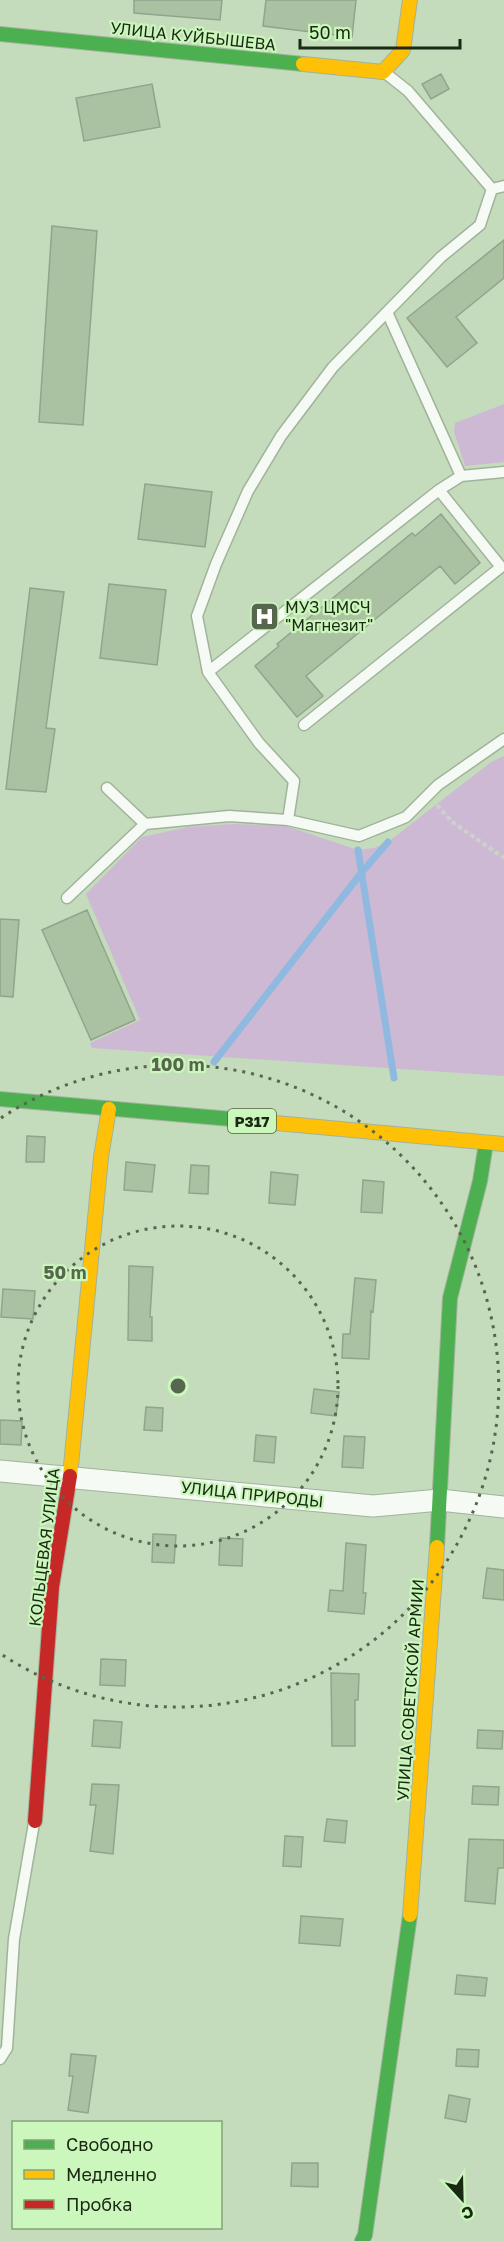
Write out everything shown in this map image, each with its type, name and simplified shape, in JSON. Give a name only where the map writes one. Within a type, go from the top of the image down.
[{"type":"street","points":[[383,72],[403,50],[410,0]]},
{"type":"street","name":"УЛИЦА КУЙБЫШЕВА","points":[[0,34],[383,72]]},
{"type":"street","name":"Р317","points":[[0,1099],[504,1144]]},
{"type":"street","name":"КОЛЬЦЕВАЯ УЛИЦА","points":[[35,1821],[52,1587],[70,1476],[101,1157],[109,1109]]},
{"type":"street","name":"УЛИЦА СОВЕТСКОЙ АРМИИ","points":[[362,2241],[409,1934],[440,1500],[450,1298],[480,1180],[486,1143]]},
{"type":"street","name":"УЛИЦА ПРИРОДЫ","points":[[0,1471],[373,1506],[440,1500],[504,1507]]},
{"type":"lane","points":[[383,72],[408,91],[492,189]]},
{"type":"lane","points":[[492,189],[504,186]]},
{"type":"lane","points":[[288,820],[294,781],[259,743],[208,672],[197,616],[216,564],[248,491],[280,436],[333,367],[441,257],[480,225],[492,189]]},
{"type":"lane","points":[[387,312],[461,476]]},
{"type":"lane","points":[[208,672],[439,490],[461,476],[504,472]]},
{"type":"lane","points":[[304,725],[501,567],[439,490]]},
{"type":"lane","points":[[68,898],[145,824],[229,816],[288,820],[359,836],[406,817],[438,786],[504,739]]},
{"type":"lane","points":[[107,788],[145,824]]},
{"type":"lane","name":"КОЛЬЦЕВАЯ УЛИЦА","points":[[0,2059],[8,2048],[14,1939],[35,1821]]},
{"type":"path","points":[[429,795],[451,821],[504,858]]},
{"type":"shaded area","points":[[504,404],[504,462],[465,466],[454,432],[455,423]]},
{"type":"shaded area","points":[[504,756],[504,1076],[92,1048],[90,1043],[140,1020],[86,894],[142,837],[188,827],[233,824],[286,826],[358,850],[374,848],[388,842],[491,762]]},
{"type":"building","points":[[134,0],[222,0],[220,20],[134,13]]},
{"type":"building","points":[[266,0],[356,0],[352,37],[263,26]]},
{"type":"building","points":[[441,74],[449,89],[431,99],[422,84]]},
{"type":"building","points":[[152,84],[160,127],[84,141],[76,98]]},
{"type":"building","points":[[52,226],[97,231],[83,425],[39,422]]},
{"type":"building","points":[[504,240],[504,278],[456,317],[477,343],[447,367],[407,318]]},
{"type":"building","points":[[145,484],[212,492],[205,547],[138,539]]},
{"type":"building","points":[[441,514],[480,563],[455,584],[440,566],[306,676],[323,696],[297,717],[255,666],[279,646],[277,644],[412,533],[415,536]]},
{"type":"building","points":[[109,584],[166,590],[157,665],[100,658]]},
{"type":"building","points":[[30,588],[64,592],[46,728],[55,729],[46,792],[6,789]]},
{"type":"building","points":[[87,910],[135,1020],[91,1040],[42,930]]},
{"type":"building","points":[[0,919],[19,920],[13,997],[0,996]]},
{"type":"building","points":[[27,1136],[45,1137],[44,1162],[26,1162]]},
{"type":"building","points":[[126,1162],[155,1165],[152,1192],[124,1190]]},
{"type":"building","points":[[191,1165],[209,1166],[208,1194],[189,1193]]},
{"type":"building","points":[[271,1172],[298,1175],[295,1205],[269,1203]]},
{"type":"building","points":[[363,1180],[384,1182],[382,1213],[361,1212]]},
{"type":"building","points":[[129,1266],[153,1267],[150,1317],[152,1317],[152,1341],[128,1340]]},
{"type":"building","points":[[355,1278],[376,1280],[373,1312],[371,1311],[369,1359],[342,1358],[343,1334],[350,1334]]},
{"type":"building","points":[[3,1289],[35,1291],[33,1319],[1,1317]]},
{"type":"building","points":[[314,1389],[339,1392],[336,1416],[311,1413]]},
{"type":"building","points":[[146,1407],[163,1408],[162,1431],[144,1430]]},
{"type":"building","points":[[0,1420],[22,1421],[21,1445],[0,1444]]},
{"type":"building","points":[[256,1435],[276,1437],[274,1463],[254,1461]]},
{"type":"building","points":[[344,1436],[365,1437],[363,1468],[342,1467]]},
{"type":"building","points":[[153,1534],[176,1535],[174,1563],[152,1562]]},
{"type":"building","points":[[220,1538],[243,1539],[242,1566],[219,1565]]},
{"type":"building","points":[[346,1543],[366,1545],[364,1614],[328,1611],[330,1590],[343,1591]]},
{"type":"building","points":[[487,1568],[504,1570],[504,1600],[483,1598]]},
{"type":"building","points":[[101,1659],[126,1660],[125,1686],[100,1685]]},
{"type":"building","points":[[331,1673],[359,1674],[358,1700],[355,1700],[355,1746],[332,1746]]},
{"type":"building","points":[[94,1720],[122,1722],[120,1748],[92,1746]]},
{"type":"building","points":[[478,1730],[503,1731],[502,1749],[477,1748]]},
{"type":"building","points":[[92,1784],[119,1785],[113,1854],[90,1851],[96,1805],[90,1805]]},
{"type":"building","points":[[473,1786],[499,1787],[498,1805],[472,1804]]},
{"type":"building","points":[[327,1819],[347,1821],[345,1843],[324,1841]]},
{"type":"building","points":[[285,1836],[303,1837],[301,1867],[283,1866]]},
{"type":"building","points":[[469,1839],[504,1840],[504,1868],[498,1868],[495,1904],[465,1901]]},
{"type":"building","points":[[301,1916],[343,1919],[340,1946],[299,1943]]},
{"type":"building","points":[[457,1975],[487,1978],[485,1996],[455,1994]]},
{"type":"building","points":[[457,2049],[479,2050],[478,2067],[456,2066]]},
{"type":"building","points":[[71,2054],[96,2056],[88,2113],[68,2110],[73,2076],[69,2076]]},
{"type":"building","points":[[449,2095],[470,2099],[466,2122],[445,2118]]},
{"type":"building","points":[[292,2163],[318,2163],[318,2187],[291,2186]]},
{"type":"waterway","points":[[214,1062],[388,842]]},
{"type":"waterway","points":[[358,850],[394,1078]]},
{"type":"traffic: fast","points":[[0,34],[303,64]]},
{"type":"traffic: fast","points":[[0,1099],[243,1120]]},
{"type":"traffic: fast","points":[[437,1547],[450,1298],[480,1181],[486,1143]]},
{"type":"traffic: fast","points":[[362,2241],[365,2235],[410,1915]]},
{"type":"traffic: slow","points":[[303,64],[383,72],[403,50],[410,0]]},
{"type":"traffic: slow","points":[[70,1476],[101,1157],[109,1109]]},
{"type":"traffic: slow","points":[[243,1120],[504,1144]]},
{"type":"traffic: slow","points":[[410,1915],[437,1547]]},
{"type":"traffic: jam","points":[[35,1821],[52,1587],[70,1476]]},
{"type":"place","name":"МУЗ ЦМСЧ \"Магнезит\"","points":[[264,616]]}]
